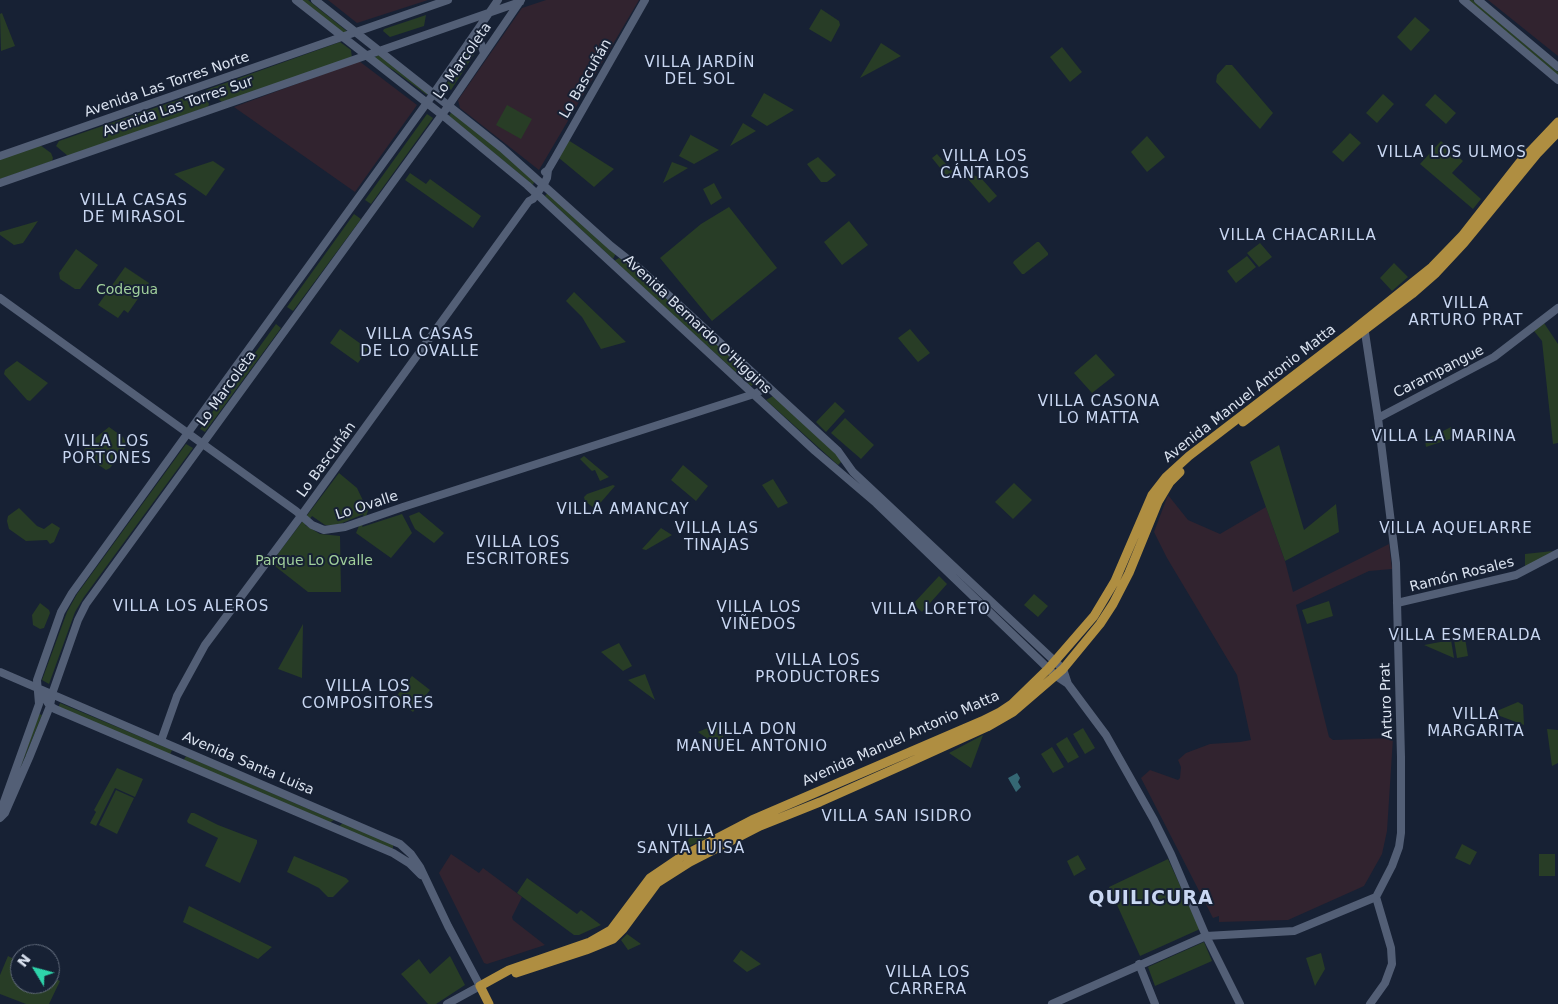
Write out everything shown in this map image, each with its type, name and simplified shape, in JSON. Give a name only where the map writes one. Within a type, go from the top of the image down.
[{"type":"main road","name":"Avenida Bernardo O'Higgins","points":[[296,0],[441,114],[534,192],[825,460],[876,504],[1052,665]]},
{"type":"main road","name":"Avenida Bernardo O'Higgins","points":[[315,0],[449,104],[541,182],[611,246],[640,269],[838,451],[853,472],[1059,673]]},
{"type":"main road","name":"Avenida Las Torres Norte","points":[[0,156],[448,0]]},
{"type":"main road","name":"Lo Marcoleta","points":[[0,813],[39,704],[37,680],[66,601],[434,93],[498,0]]},
{"type":"main road","name":"Lo Bascuñán","points":[[161,741],[179,692],[202,650],[301,516],[541,182],[547,178],[548,170],[645,0]]},
{"type":"main road","points":[[1463,0],[1558,80]]},
{"type":"main road","points":[[1478,0],[1558,67]]},
{"type":"main road","name":"Lo Marcoleta","points":[[0,818],[5,813],[13,796],[50,706],[52,694],[78,620],[86,604],[522,1]]},
{"type":"main road","name":"Avenida Las Torres Sur","points":[[0,183],[522,1]]},
{"type":"main road","points":[[460,24],[469,28],[471,39],[481,44],[484,53]]},
{"type":"main road","name":"Avenida Manuel Antonio Matta","points":[[499,976],[521,972],[608,941],[620,932],[657,883],[690,862],[760,826],[833,796],[988,726],[1013,712],[1059,673],[1095,632],[1114,604],[1158,502],[1175,476],[1364,325],[1441,258],[1462,236],[1520,162],[1558,122]]},
{"type":"main road","name":"Avenida Manuel Antonio Matta","points":[[447,1004],[517,967],[590,942],[605,934],[616,925],[650,878],[681,857],[752,820],[1000,712],[1012,704],[1052,665],[1089,622],[1106,597],[1152,495],[1166,477],[1186,459],[1364,325],[1436,274],[1537,154],[1558,132]]},
{"type":"main road","name":"Lo Ovalle","points":[[0,298],[321,530],[338,529],[768,388]]},
{"type":"main road","name":"Carampangue","points":[[1378,418],[1494,358],[1558,308]]},
{"type":"main road","name":"Arturo Prat","points":[[1364,325],[1378,418],[1394,550],[1401,757],[1401,834],[1398,853],[1376,897]]},
{"type":"main road","name":"Ramón Rosales","points":[[1397,603],[1516,575],[1558,554]]},
{"type":"main road","name":"Avenida Santa Luisa","points":[[0,672],[396,841],[414,857],[480,986]]},
{"type":"main road","points":[[1059,673],[1106,735],[1137,789],[1171,854],[1206,936],[1240,1004]]},
{"type":"main road","points":[[38,688],[50,706]]},
{"type":"main road","name":"Avenida Santa Luisa","points":[[50,706],[393,853],[413,866],[428,885]]},
{"type":"main road","points":[[1052,1004],[1206,936],[1294,931],[1376,897],[1391,948],[1392,964],[1385,983],[1370,1004]]},
{"type":"main road","points":[[1139,964],[1155,1004]]},
{"type":"main road","points":[[480,986],[489,1004]]},
{"type":"shaded area","points":[[328,0],[428,0],[357,23]]},
{"type":"shaded area","points":[[546,0],[639,0],[539,170],[460,108],[458,100],[522,8]]},
{"type":"shaded area","points":[[1488,0],[1558,0],[1558,56]]},
{"type":"shaded area","points":[[359,61],[417,105],[355,192],[234,107]]},
{"type":"shaded area","points":[[1168,495],[1188,520],[1220,534],[1266,507],[1285,561],[1293,592],[1389,544],[1392,569],[1369,571],[1296,605],[1329,737],[1333,740],[1393,738],[1387,831],[1382,854],[1364,886],[1288,920],[1219,922],[1219,916],[1213,918],[1141,778],[1150,770],[1178,780],[1181,767],[1178,760],[1186,753],[1210,744],[1251,740],[1237,675],[1167,558],[1154,532]]},
{"type":"shaded area","points":[[1017,773],[1020,778],[1018,782],[1021,787],[1016,792],[1008,778]]},
{"type":"shaded area","points":[[451,854],[479,873],[483,868],[522,897],[512,917],[513,920],[545,945],[487,964],[484,963],[439,873]]},
{"type":"green space","points":[[299,0],[308,0],[348,32],[342,34]]},
{"type":"green space","points":[[1467,0],[1473,0],[1497,20],[1558,72],[1558,77]]},
{"type":"green space","points":[[821,9],[839,21],[840,25],[831,42],[809,29]]},
{"type":"green space","points":[[2,13],[15,46],[1,51],[0,14]]},
{"type":"green space","points":[[426,15],[424,26],[390,37],[383,31],[384,29]]},
{"type":"green space","points":[[1415,17],[1430,30],[1411,51],[1397,37]]},
{"type":"green space","points":[[340,42],[351,50],[352,58],[222,102],[206,90]]},
{"type":"green space","points":[[474,43],[479,47],[451,90],[445,86]]},
{"type":"green space","points":[[881,43],[901,56],[860,78]]},
{"type":"green space","points":[[1062,47],[1082,72],[1070,82],[1050,57]]},
{"type":"green space","points":[[379,55],[428,93],[427,95],[373,58]]},
{"type":"green space","points":[[1226,65],[1232,65],[1273,113],[1260,129],[1216,82],[1217,75]]},
{"type":"green space","points":[[764,93],[794,110],[767,126],[751,116]]},
{"type":"green space","points":[[195,94],[208,101],[209,105],[68,156],[56,146],[59,141]]},
{"type":"green space","points":[[1383,94],[1394,104],[1377,123],[1366,113]]},
{"type":"green space","points":[[1435,94],[1456,113],[1446,124],[1425,105]]},
{"type":"green space","points":[[507,105],[532,119],[521,139],[496,125]]},
{"type":"green space","points":[[452,111],[535,179],[533,185],[449,116]]},
{"type":"green space","points":[[427,114],[433,118],[371,204],[365,200]]},
{"type":"green space","points":[[743,123],[756,131],[730,146]]},
{"type":"green space","points":[[1350,133],[1361,143],[1343,162],[1332,152]]},
{"type":"green space","points":[[691,134],[719,150],[694,164],[679,156]]},
{"type":"green space","points":[[1147,136],[1165,157],[1147,172],[1131,152]]},
{"type":"green space","points":[[568,140],[614,169],[594,187],[559,158]]},
{"type":"green space","points":[[1441,141],[1463,161],[1452,173],[1481,199],[1473,209],[1420,164]]},
{"type":"green space","points":[[40,145],[51,153],[52,161],[0,179],[0,159]]},
{"type":"green space","points":[[937,154],[956,175],[950,176],[945,174],[932,158]]},
{"type":"green space","points":[[818,157],[836,175],[827,182],[821,182],[807,164]]},
{"type":"green space","points":[[213,161],[225,169],[206,196],[174,174]]},
{"type":"green space","points":[[672,162],[688,168],[663,183]]},
{"type":"green space","points":[[410,173],[426,184],[430,179],[481,216],[473,228],[405,180]]},
{"type":"green space","points":[[973,175],[981,178],[997,196],[989,203],[967,178]]},
{"type":"green space","points":[[714,183],[722,198],[711,205],[703,189]]},
{"type":"green space","points":[[548,192],[616,253],[613,259],[545,196]]},
{"type":"green space","points":[[729,207],[777,268],[712,321],[660,258],[701,224]]},
{"type":"green space","points":[[354,214],[361,219],[293,311],[287,307]]},
{"type":"green space","points":[[38,221],[23,243],[14,245],[0,235],[0,232]]},
{"type":"green space","points":[[849,221],[868,245],[842,265],[824,242]]},
{"type":"green space","points":[[1039,242],[1048,255],[1022,274],[1013,263]]},
{"type":"green space","points":[[1260,243],[1272,257],[1259,267],[1247,253]]},
{"type":"green space","points":[[76,249],[98,265],[80,289],[75,289],[60,279],[59,273]]},
{"type":"green space","points":[[1247,256],[1256,267],[1236,283],[1227,271]]},
{"type":"green space","points":[[619,258],[635,269],[758,381],[751,386],[614,261]]},
{"type":"green space","points":[[1394,263],[1408,277],[1392,291],[1380,278]]},
{"type":"green space","name":"Codegua","points":[[125,267],[149,283],[128,313],[124,310],[118,318],[98,305]]},
{"type":"green space","points":[[574,292],[626,342],[601,349],[582,317],[566,301]]},
{"type":"green space","points":[[1544,323],[1558,344],[1558,443],[1553,444],[1542,341],[1534,331]]},
{"type":"green space","points":[[276,324],[281,328],[205,432],[200,429]]},
{"type":"green space","points":[[340,329],[368,349],[358,363],[330,343]]},
{"type":"green space","points":[[910,329],[930,353],[918,362],[898,338]]},
{"type":"green space","points":[[1096,354],[1115,375],[1092,393],[1074,373]]},
{"type":"green space","points":[[17,361],[48,383],[30,401],[4,374],[5,370]]},
{"type":"green space","points":[[773,396],[843,460],[838,465],[766,400]]},
{"type":"green space","points":[[835,402],[845,411],[826,432],[816,422]]},
{"type":"green space","points":[[845,418],[874,445],[861,459],[831,433]]},
{"type":"green space","points":[[109,427],[123,437],[126,443],[125,448],[110,468],[106,470],[87,457],[84,450],[89,443]]},
{"type":"green space","points":[[1451,427],[1456,437],[1426,447],[1425,440]]},
{"type":"green space","points":[[186,444],[193,448],[84,597],[75,612],[49,684],[42,680],[67,612],[77,594]]},
{"type":"green space","points":[[1279,445],[1304,530],[1336,504],[1339,532],[1285,561],[1250,462]]},
{"type":"green space","points":[[584,456],[609,477],[600,481],[595,470],[592,471],[580,459]]},
{"type":"green space","points":[[683,465],[708,486],[696,501],[671,480]]},
{"type":"green space","name":"Parque Lo Ovalle","points":[[339,473],[357,488],[368,511],[362,527],[402,514],[412,533],[391,558],[356,533],[364,514],[335,526],[325,525],[312,516],[305,525],[320,534],[340,536],[341,592],[308,592],[271,563]]},
{"type":"green space","points":[[773,479],[788,503],[778,508],[762,485]]},
{"type":"green space","points":[[1014,483],[1032,500],[1013,519],[995,502]]},
{"type":"green space","points":[[613,485],[615,486],[595,509],[585,501],[584,497],[587,494]]},
{"type":"green space","points":[[19,508],[37,526],[44,529],[52,523],[60,528],[54,542],[50,544],[47,540],[26,541],[9,529],[8,516]]},
{"type":"green space","points":[[419,512],[444,533],[434,543],[415,529],[411,521],[409,516]]},
{"type":"green space","points":[[661,528],[672,535],[646,550],[642,549]]},
{"type":"green space","points":[[1553,551],[1525,568],[1525,554]]},
{"type":"green space","points":[[939,576],[947,584],[922,612],[913,604]]},
{"type":"green space","points":[[1034,594],[1048,606],[1038,617],[1024,605]]},
{"type":"green space","points":[[1329,601],[1333,616],[1307,624],[1302,610]]},
{"type":"green space","points":[[40,603],[50,613],[44,628],[40,629],[33,625],[32,615]]},
{"type":"green space","points":[[303,624],[302,678],[278,669]]},
{"type":"green space","points":[[1465,638],[1468,656],[1457,658],[1454,640]]},
{"type":"green space","points":[[1451,640],[1454,658],[1424,645]]},
{"type":"green space","points":[[619,643],[632,666],[623,671],[601,652]]},
{"type":"green space","points":[[645,674],[655,700],[628,680]]},
{"type":"green space","points":[[412,676],[430,690],[413,712],[395,698]]},
{"type":"green space","points":[[1518,702],[1523,705],[1524,725],[1492,713]]},
{"type":"green space","points":[[60,703],[172,750],[170,755],[58,708]]},
{"type":"green space","points":[[39,714],[42,715],[13,786]]},
{"type":"green space","points":[[717,724],[728,747],[722,749],[698,732]]},
{"type":"green space","points":[[1083,728],[1095,748],[1085,754],[1073,734]]},
{"type":"green space","points":[[1547,729],[1558,730],[1558,763],[1552,766]]},
{"type":"green space","points":[[983,735],[971,768],[949,753]]},
{"type":"green space","points":[[1067,737],[1079,757],[1068,763],[1056,744]]},
{"type":"green space","points":[[1052,747],[1064,767],[1053,773],[1041,754]]},
{"type":"green space","points":[[186,756],[334,820],[329,823],[183,761]]},
{"type":"green space","points":[[117,768],[143,779],[135,797],[115,788],[96,826],[90,823],[96,812],[94,810]]},
{"type":"green space","points":[[116,790],[134,798],[117,834],[99,825]]},
{"type":"green space","points":[[191,813],[257,840],[240,883],[205,866],[218,838],[188,823],[187,821]]},
{"type":"green space","points":[[343,823],[393,844],[392,850],[338,827]]},
{"type":"green space","points":[[696,830],[707,838],[680,850]]},
{"type":"green space","points":[[1462,844],[1477,852],[1470,865],[1455,858]]},
{"type":"green space","points":[[1539,854],[1555,854],[1555,876],[1539,876]]},
{"type":"green space","points":[[1078,855],[1086,869],[1074,876],[1067,861]]},
{"type":"green space","points":[[294,856],[349,881],[333,897],[328,897],[319,888],[287,872]]},
{"type":"green space","points":[[1168,859],[1200,929],[1140,956],[1109,887]]},
{"type":"green space","points":[[527,878],[577,914],[581,910],[601,925],[579,935],[574,935],[517,893]]},
{"type":"green space","points":[[189,906],[272,947],[258,959],[183,922]]},
{"type":"green space","points":[[627,934],[641,944],[628,950],[621,940]]},
{"type":"green space","points":[[1204,942],[1212,961],[1155,986],[1148,967]]},
{"type":"green space","points":[[741,950],[761,964],[747,972],[733,961]]},
{"type":"green space","points":[[1321,953],[1325,969],[1315,986],[1306,958]]},
{"type":"green space","points":[[8,956],[10,957],[10,994],[54,994],[49,1004],[26,1004],[0,994],[0,975]]},
{"type":"green space","points":[[450,956],[465,985],[436,1004],[428,1004],[401,974],[419,959],[430,974]]},
{"type":"district","name":"VILLA JARDÍN DEL SOL","points":[[700,72]]},
{"type":"district","name":"VILLA LOS ULMOS","points":[[1452,153]]},
{"type":"district","name":"VILLA LOS CÁNTAROS","points":[[985,166]]},
{"type":"district","name":"VILLA CASAS DE MIRASOL","points":[[134,210]]},
{"type":"district","name":"VILLA CHACARILLA","points":[[1298,236]]},
{"type":"district","name":"VILLA ARTURO PRAT","points":[[1466,312]]},
{"type":"district","name":"VILLA CASAS DE LO OVALLE","points":[[420,344]]},
{"type":"district","name":"VILLA CASONA LO MATTA","points":[[1099,410]]},
{"type":"district","name":"VILLA LA MARINA","points":[[1444,437]]},
{"type":"district","name":"VILLA LOS PORTONES","points":[[107,450]]},
{"type":"district","name":"VILLA AMANCAY","points":[[623,510]]},
{"type":"district","name":"VILLA AQUELARRE","points":[[1456,529]]},
{"type":"district","name":"VILLA LAS TINAJAS","points":[[717,538]]},
{"type":"district","name":"VILLA LOS ESCRITORES","points":[[518,552]]},
{"type":"district","name":"VILLA LOS ALEROS","points":[[191,607]]},
{"type":"district","name":"VILLA LORETO","points":[[931,610]]},
{"type":"district","name":"VILLA LOS VIÑEDOS","points":[[759,616]]},
{"type":"district","name":"VILLA ESMERALDA","points":[[1465,636]]},
{"type":"district","name":"VILLA LOS PRODUCTORES","points":[[818,670]]},
{"type":"district","name":"VILLA LOS COMPOSITORES","points":[[368,696]]},
{"type":"district","name":"VILLA MARGARITA","points":[[1476,724]]},
{"type":"district","name":"VILLA DON MANUEL ANTONIO","points":[[752,738]]},
{"type":"district","name":"VILLA SAN ISIDRO","points":[[897,817]]},
{"type":"district","name":"VILLA SANTA LUISA","points":[[691,840]]},
{"type":"district","name":"QUILICURA","points":[[1151,899]]},
{"type":"district","name":"VILLA LOS CARRERA","points":[[928,982]]}]
